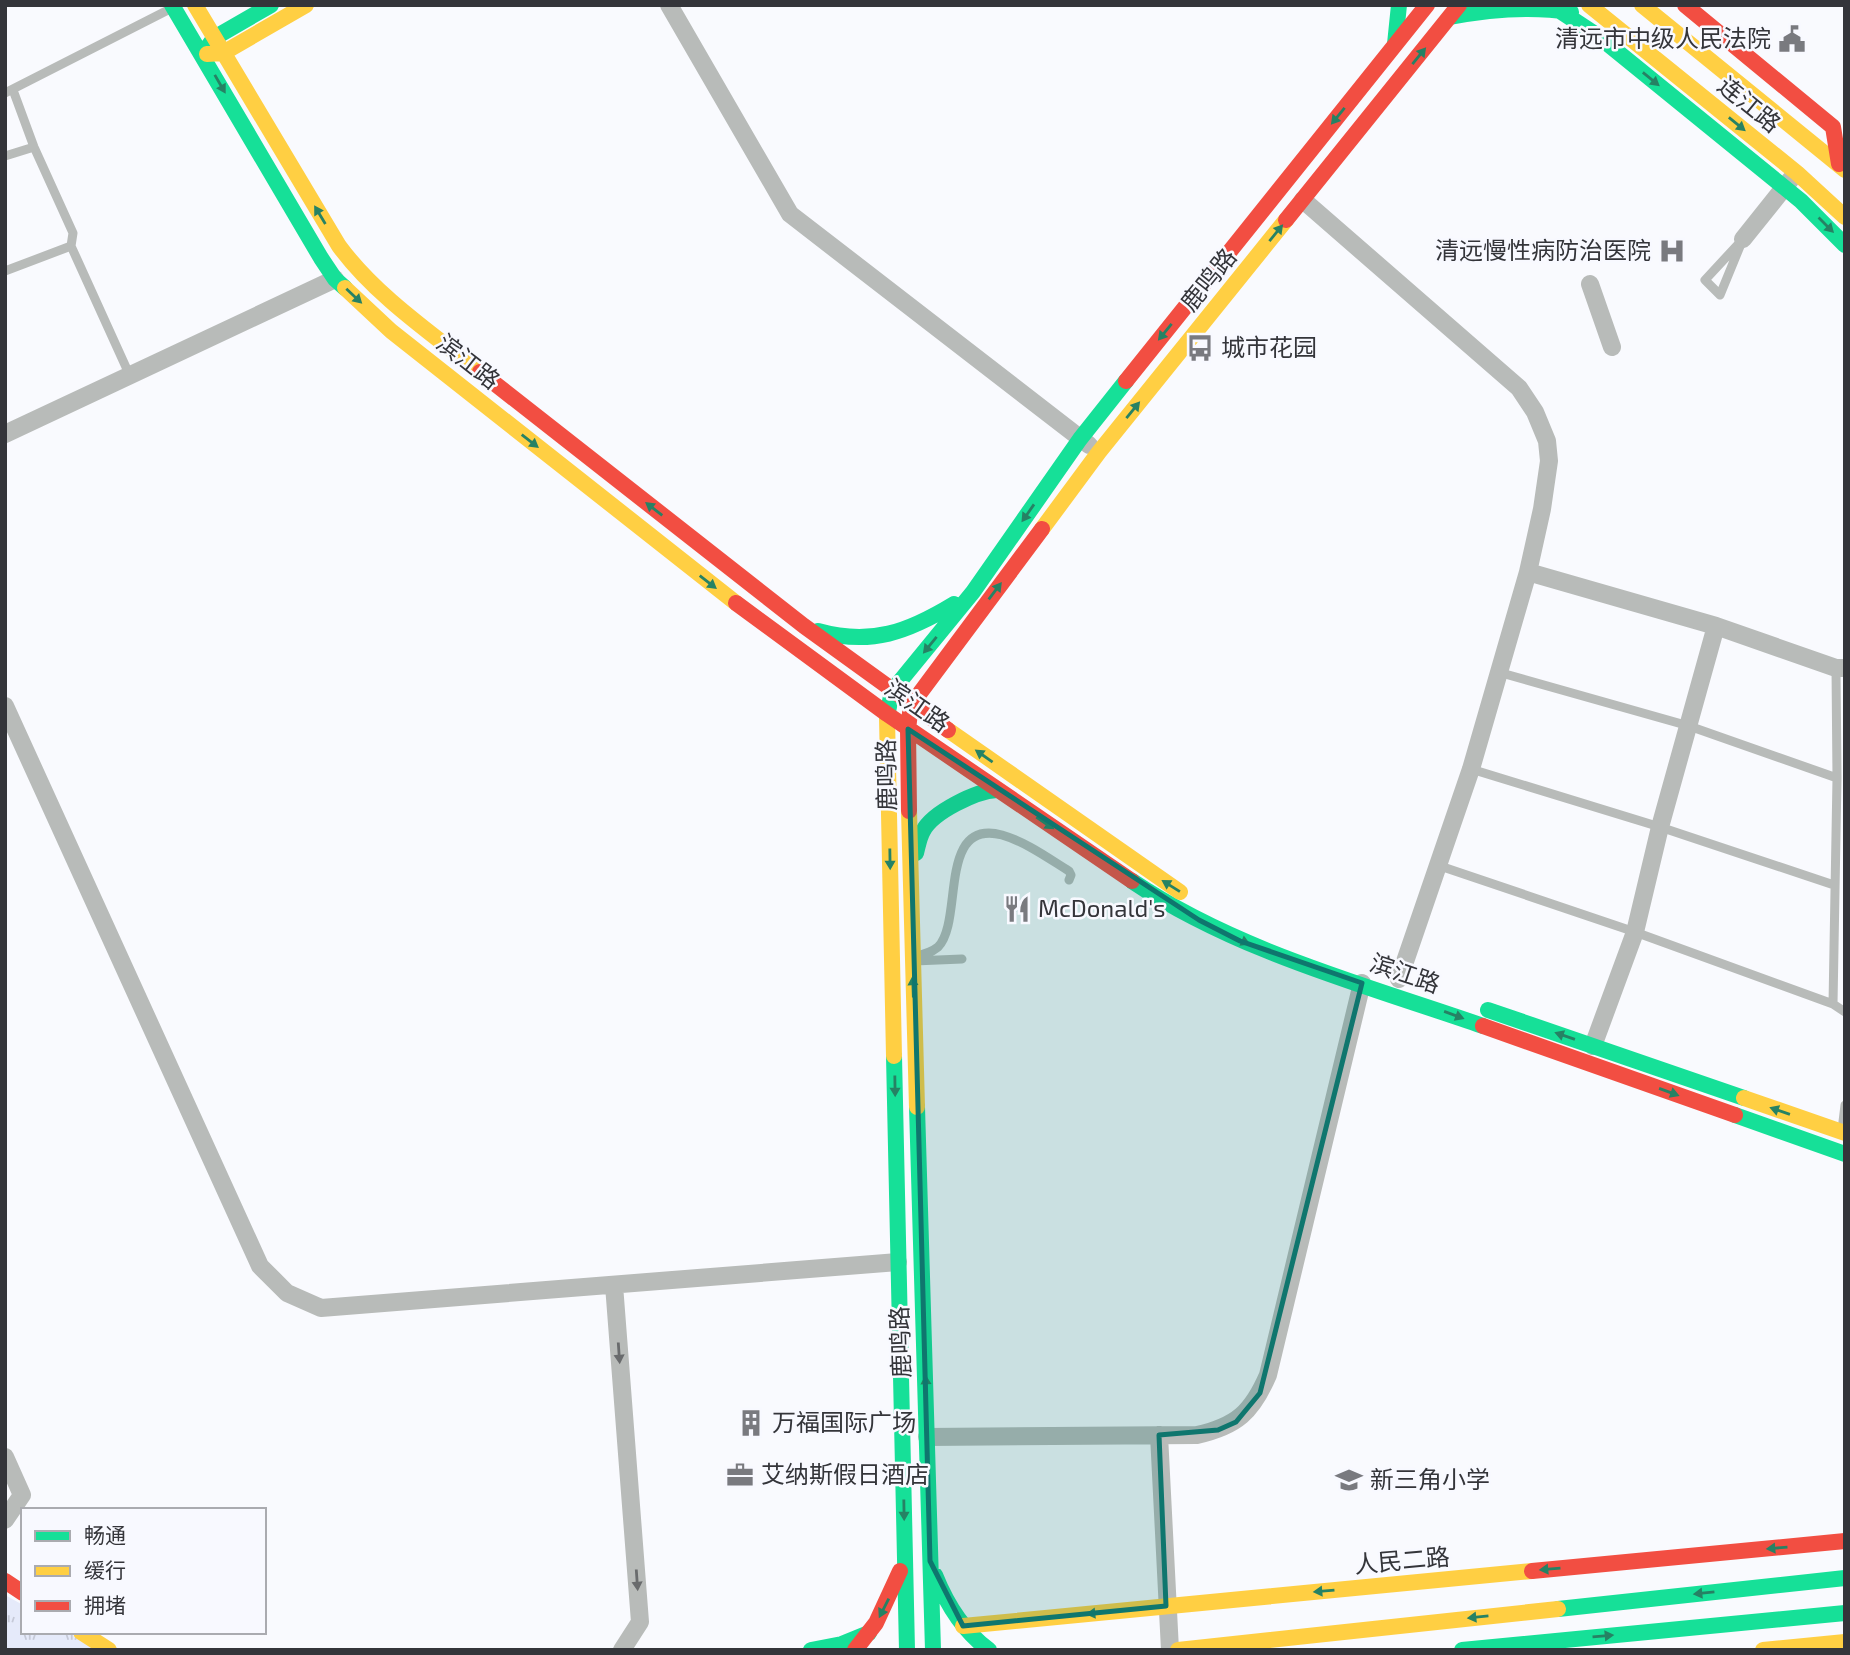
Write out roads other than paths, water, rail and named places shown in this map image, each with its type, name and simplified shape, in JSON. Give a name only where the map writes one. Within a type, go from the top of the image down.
[{"type":"street","name":"滨江路","points":[[195,5],[339,246],[356,269],[406,313],[804,626],[911,705],[1161,880],[1201,905],[1260,930]]},
{"type":"street","points":[[202,54],[214,38],[271,5]]},
{"type":"street","points":[[202,54],[223,53],[306,5]]},
{"type":"street","points":[[669,5],[790,214],[1099,452]]},
{"type":"street","points":[[1395,44],[1399,5]]},
{"type":"street","name":"鹿鸣路","points":[[907,1650],[887,714],[892,691],[973,592],[1080,439],[1427,5]]},
{"type":"street","name":"连江路","points":[[1589,5],[1797,173],[1845,217]]},
{"type":"street","points":[[1685,5],[1839,132],[1843,166]]},
{"type":"street","name":"滨江路","points":[[172,6],[335,279],[391,331],[716,589],[908,729],[1150,893],[1240,941],[1383,976],[1845,1154]]},
{"type":"street","points":[[1455,11],[1494,8],[1557,9],[1607,20]]},
{"type":"street","name":"连江路","points":[[1650,8],[1843,166]]},
{"type":"street","points":[[1557,9],[1598,36],[1785,187],[1845,244]]},
{"type":"street","name":"鹿鸣路","points":[[933,1650],[912,959],[908,729],[911,705],[1099,452],[1455,11]]},
{"type":"street","points":[[1743,239],[1797,173]]},
{"type":"street","points":[[927,1437],[1197,1435],[1236,1422],[1250,1408],[1261,1393],[1268,1376],[1383,976],[1440,866],[1471,769],[1528,572],[1549,461],[1547,441],[1535,412],[1519,388],[1505,374],[1303,200]]},
{"type":"street","points":[[5,434],[335,279]]},
{"type":"street","points":[[1590,284],[1612,347]]},
{"type":"street","points":[[1528,572],[1716,626],[1840,668]]},
{"type":"street","points":[[804,626],[845,639],[887,635],[910,629],[932,618],[973,592]]},
{"type":"street","points":[[1593,1046],[1635,932],[1660,827],[1716,626]]},
{"type":"street","points":[[5,706],[260,1266],[287,1293],[321,1308],[898,1262]]},
{"type":"street","points":[[911,878],[919,839],[928,824],[979,793],[997,790]]},
{"type":"street","points":[[1477,1006],[1843,1132]]},
{"type":"street","points":[[614,1285],[640,1622],[622,1650]]},
{"type":"street","points":[[1158,1435],[1170,1650]]},
{"type":"street","points":[[5,1457],[22,1495],[5,1520]]},
{"type":"street","name":"人民二路","points":[[963,1626],[1845,1541]]},
{"type":"street","points":[[855,1650],[870,1633],[888,1601],[905,1561]]},
{"type":"street","points":[[930,1561],[946,1601],[963,1626],[989,1650]]},
{"type":"street","points":[[1178,1650],[1845,1578]]},
{"type":"street","points":[[5,1581],[21,1592]]},
{"type":"street","points":[[1462,1650],[1845,1613]]},
{"type":"street","points":[[811,1650],[842,1644],[870,1633]]},
{"type":"street","points":[[84,1634],[108,1650]]},
{"type":"street","points":[[1763,1650],[1845,1642]]},
{"type":"lane","points":[[130,376],[71,246],[73,233],[9,91],[172,6]]},
{"type":"lane","points":[[5,156],[34,147]]},
{"type":"lane","points":[[1743,239],[1725,284],[1720,295],[1705,280],[1743,239]]},
{"type":"lane","points":[[5,271],[71,246]]},
{"type":"lane","points":[[1833,1004],[1840,668]]},
{"type":"lane","points":[[1498,672],[1689,726],[1837,778]]},
{"type":"lane","points":[[1471,769],[1660,827],[1834,885]]},
{"type":"lane","points":[[912,959],[931,952],[942,941],[947,929],[955,875],[965,847],[974,837],[995,834],[1020,842],[1069,871],[1069,880]]},
{"type":"lane","points":[[1440,866],[1635,932],[1833,1004],[1845,1012]]},
{"type":"lane","points":[[912,959],[962,959]]},
{"type":"lane","points":[[1843,1132],[1845,1105]]},
{"type":"place","name":"清远市中级人民法院","points":[[1792,39]]},
{"type":"place","name":"清远慢性病防治医院","points":[[1672,251]]},
{"type":"place","name":"城市花园","points":[[1200,348]]},
{"type":"place","name":"McDonald's","points":[[1017,909]]},
{"type":"place","name":"万福国际广场","points":[[751,1423]]},
{"type":"place","name":"艾纳斯假日酒店","points":[[740,1475]]},
{"type":"place","name":"新三角小学","points":[[1349,1480]]}]
